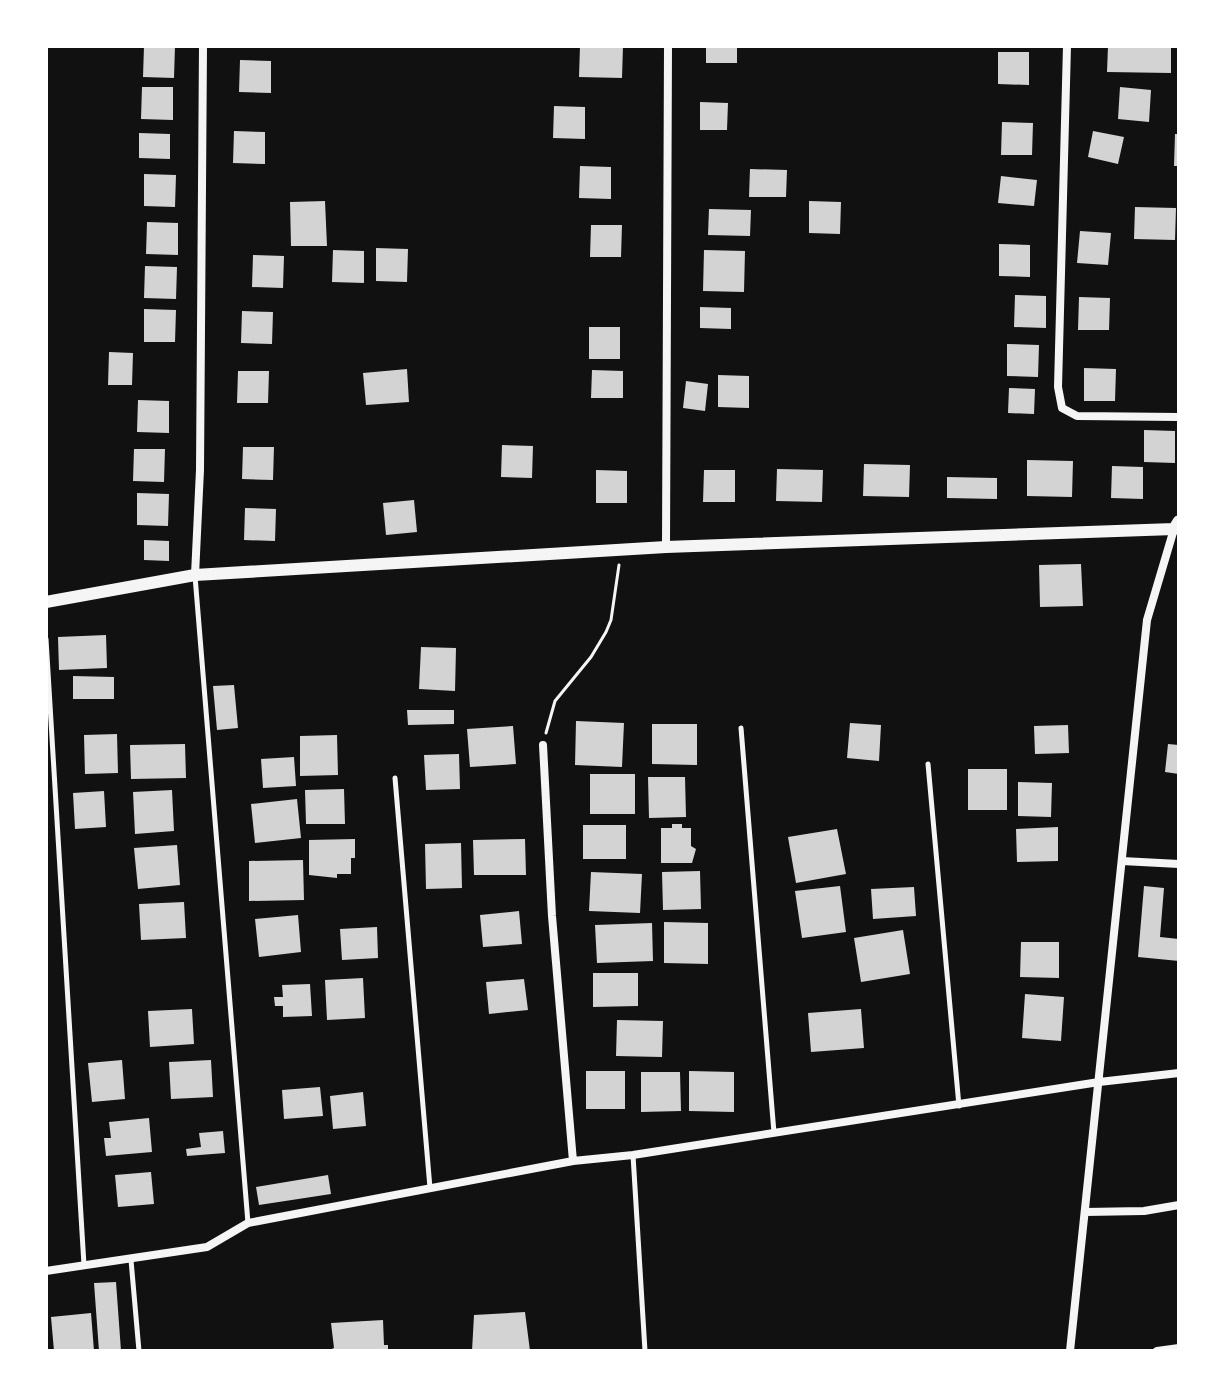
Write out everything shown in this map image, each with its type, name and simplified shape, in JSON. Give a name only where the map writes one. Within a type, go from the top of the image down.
[{"type":"street","points":[[195,575],[200,470],[203,46]]},
{"type":"street","points":[[666,547],[668,46]]},
{"type":"street","points":[[1067,46],[1058,387],[1062,408],[1077,416],[1179,417]]},
{"type":"street","points":[[46,602],[195,575],[623,549],[1176,525],[1147,620],[1070,1351]]},
{"type":"street","points":[[543,745],[552,916],[573,1161]]},
{"type":"street","points":[[1122,861],[1179,864]]},
{"type":"street","points":[[46,1271],[207,1247],[248,1223],[573,1161],[633,1155],[1099,1082],[1179,1073]]},
{"type":"street","points":[[1085,1212],[1144,1211],[1179,1205]]},
{"type":"street","points":[[1157,1351],[1179,1348]]},
{"type":"lane","points":[[195,575],[248,1223]]},
{"type":"lane","points":[[46,639],[84,1265]]},
{"type":"lane","points":[[741,728],[774,1133]]},
{"type":"lane","points":[[928,764],[959,1106]]},
{"type":"lane","points":[[395,778],[430,1189]]},
{"type":"lane","points":[[633,1155],[645,1351]]},
{"type":"lane","points":[[131,1260],[139,1351]]},
{"type":"path","points":[[543,745],[551,708],[591,657],[606,632],[623,549]]},
{"type":"building","points":[[144,46],[175,46],[174,78],[143,77]]},
{"type":"building","points":[[580,46],[623,46],[622,78],[579,77]]},
{"type":"building","points":[[706,46],[737,46],[737,63],[706,63]]},
{"type":"building","points":[[1108,46],[1171,46],[1171,73],[1107,72]]},
{"type":"building","points":[[998,52],[1029,52],[1029,85],[998,84]]},
{"type":"building","points":[[240,60],[271,61],[271,93],[239,92]]},
{"type":"building","points":[[142,87],[173,87],[173,120],[141,119]]},
{"type":"building","points":[[1120,87],[1151,90],[1149,122],[1118,119]]},
{"type":"building","points":[[700,102],[728,103],[727,130],[700,130]]},
{"type":"building","points":[[554,106],[585,107],[585,139],[553,138]]},
{"type":"building","points":[[1002,122],[1033,123],[1032,155],[1001,155]]},
{"type":"building","points":[[234,131],[265,132],[265,164],[233,163]]},
{"type":"building","points":[[1093,131],[1124,137],[1118,164],[1088,157]]},
{"type":"building","points":[[139,133],[170,134],[170,159],[139,158]]},
{"type":"building","points":[[1175,134],[1179,134],[1179,166],[1174,166]]},
{"type":"building","points":[[580,166],[611,167],[611,199],[579,198]]},
{"type":"building","points":[[750,169],[787,170],[786,197],[749,197]]},
{"type":"building","points":[[144,174],[176,175],[175,207],[144,206]]},
{"type":"building","points":[[1001,176],[1037,180],[1034,206],[998,203]]},
{"type":"building","points":[[325,201],[327,246],[291,246],[290,202]]},
{"type":"building","points":[[809,201],[841,202],[840,234],[809,233]]},
{"type":"building","points":[[1135,207],[1176,208],[1175,240],[1134,239]]},
{"type":"building","points":[[709,209],[751,210],[750,236],[708,235]]},
{"type":"building","points":[[147,222],[178,223],[178,255],[146,254]]},
{"type":"building","points":[[591,225],[622,225],[621,257],[590,257]]},
{"type":"building","points":[[1080,231],[1111,233],[1108,265],[1077,263]]},
{"type":"building","points":[[999,244],[1030,245],[1030,277],[999,276]]},
{"type":"building","points":[[376,248],[408,249],[407,282],[376,281]]},
{"type":"building","points":[[333,250],[364,251],[364,283],[332,282]]},
{"type":"building","points":[[704,250],[745,251],[744,292],[703,291]]},
{"type":"building","points":[[253,255],[284,256],[283,288],[252,287]]},
{"type":"building","points":[[145,266],[177,267],[176,299],[144,298]]},
{"type":"building","points":[[1015,295],[1046,296],[1046,328],[1014,327]]},
{"type":"building","points":[[1079,297],[1110,298],[1109,330],[1078,330]]},
{"type":"building","points":[[700,307],[731,308],[731,329],[700,328]]},
{"type":"building","points":[[144,309],[176,310],[175,342],[144,342]]},
{"type":"building","points":[[242,311],[273,312],[272,344],[241,343]]},
{"type":"building","points":[[589,327],[620,327],[620,359],[589,359]]},
{"type":"building","points":[[1007,344],[1039,345],[1038,377],[1007,376]]},
{"type":"building","points":[[109,352],[133,353],[132,385],[108,385]]},
{"type":"building","points":[[1084,368],[1116,369],[1115,401],[1084,401]]},
{"type":"building","points":[[407,369],[409,402],[366,405],[363,373]]},
{"type":"building","points":[[592,370],[623,371],[623,398],[591,398]]},
{"type":"building","points":[[238,371],[269,371],[268,403],[237,403]]},
{"type":"building","points":[[718,375],[749,376],[749,408],[718,407]]},
{"type":"building","points":[[686,381],[708,384],[705,411],[683,408]]},
{"type":"building","points":[[1009,388],[1035,389],[1034,414],[1008,413]]},
{"type":"building","points":[[138,400],[169,401],[169,433],[137,432]]},
{"type":"building","points":[[1144,430],[1175,431],[1175,463],[1144,462]]},
{"type":"building","points":[[502,445],[533,446],[532,478],[501,477]]},
{"type":"building","points":[[243,447],[274,447],[273,480],[242,479]]},
{"type":"building","points":[[134,449],[165,449],[164,482],[133,481]]},
{"type":"building","points":[[1027,460],[1073,461],[1072,497],[1027,496]]},
{"type":"building","points":[[864,464],[910,465],[909,497],[863,496]]},
{"type":"building","points":[[1112,466],[1143,467],[1143,499],[1111,498]]},
{"type":"building","points":[[777,469],[823,470],[822,502],[776,501]]},
{"type":"building","points":[[596,470],[627,471],[627,503],[596,503]]},
{"type":"building","points":[[704,470],[735,470],[735,502],[703,502]]},
{"type":"building","points":[[947,477],[997,478],[997,499],[947,498]]},
{"type":"building","points":[[137,493],[169,494],[168,526],[137,525]]},
{"type":"building","points":[[414,500],[417,532],[386,535],[383,503]]},
{"type":"building","points":[[245,508],[276,509],[275,541],[244,540]]},
{"type":"building","points":[[144,540],[169,541],[169,561],[144,560]]},
{"type":"building","points":[[1081,564],[1083,606],[1040,607],[1039,565]]},
{"type":"building","points":[[106,635],[107,668],[59,670],[58,637]]},
{"type":"building","points":[[421,647],[456,648],[455,691],[419,689]]},
{"type":"building","points":[[73,676],[114,677],[114,699],[73,699]]},
{"type":"building","points":[[234,685],[238,728],[217,730],[213,686]]},
{"type":"building","points":[[407,710],[454,710],[454,724],[408,725]]},
{"type":"building","points":[[576,721],[624,723],[622,767],[575,765]]},
{"type":"building","points":[[850,723],[881,725],[879,761],[847,758]]},
{"type":"building","points":[[652,724],[697,724],[697,765],[652,764]]},
{"type":"building","points":[[1068,725],[1069,753],[1035,754],[1034,726]]},
{"type":"building","points":[[513,726],[516,764],[470,767],[467,729]]},
{"type":"building","points":[[117,734],[118,773],[85,774],[84,735]]},
{"type":"building","points":[[337,735],[338,775],[300,776],[300,736]]},
{"type":"building","points":[[185,744],[186,778],[131,779],[130,745]]},
{"type":"building","points":[[1168,744],[1179,745],[1179,774],[1165,772]]},
{"type":"building","points":[[459,754],[460,789],[426,790],[424,755]]},
{"type":"building","points":[[294,757],[296,786],[263,788],[261,759]]},
{"type":"building","points":[[968,769],[1007,769],[1007,810],[968,810]]},
{"type":"building","points":[[590,774],[635,774],[635,814],[590,814]]},
{"type":"building","points":[[648,777],[685,777],[686,817],[649,818]]},
{"type":"building","points":[[1018,782],[1052,783],[1051,817],[1018,816]]},
{"type":"building","points":[[344,789],[345,824],[306,824],[305,790]]},
{"type":"building","points":[[172,790],[174,831],[135,834],[133,792]]},
{"type":"building","points":[[104,791],[106,827],[75,829],[73,793]]},
{"type":"building","points":[[297,799],[301,838],[255,843],[251,804]]},
{"type":"building","points":[[672,824],[691,828],[691,846],[696,849],[692,863],[661,863],[661,828],[672,828]]},
{"type":"building","points":[[583,825],[626,825],[626,859],[583,859]]},
{"type":"building","points":[[1058,827],[1058,861],[1017,862],[1016,829]]},
{"type":"building","points":[[837,829],[846,874],[796,883],[788,837]]},
{"type":"building","points":[[355,839],[351,874],[337,874],[337,878],[309,875],[309,840]]},
{"type":"building","points":[[525,839],[526,875],[474,875],[473,840]]},
{"type":"building","points":[[461,843],[462,888],[426,889],[425,844]]},
{"type":"building","points":[[177,845],[180,885],[138,889],[134,848]]},
{"type":"building","points":[[303,860],[304,900],[249,901],[249,861]]},
{"type":"building","points":[[700,871],[701,909],[663,910],[662,872]]},
{"type":"building","points":[[591,872],[642,874],[640,913],[589,911]]},
{"type":"building","points":[[840,886],[846,932],[802,938],[795,891]]},
{"type":"building","points":[[1144,886],[1164,888],[1160,937],[1179,939],[1179,961],[1138,957]]},
{"type":"building","points":[[914,887],[916,916],[873,919],[871,889]]},
{"type":"building","points":[[184,902],[186,938],[141,940],[139,904]]},
{"type":"building","points":[[519,911],[522,944],[483,947],[480,915]]},
{"type":"building","points":[[298,915],[301,952],[259,957],[255,919]]},
{"type":"building","points":[[664,922],[708,923],[708,964],[664,963]]},
{"type":"building","points":[[652,923],[653,961],[597,963],[595,925]]},
{"type":"building","points":[[377,927],[378,958],[342,960],[340,929]]},
{"type":"building","points":[[903,930],[910,974],[861,982],[854,938]]},
{"type":"building","points":[[1021,942],[1059,942],[1059,978],[1020,977]]},
{"type":"building","points":[[593,973],[638,973],[638,1006],[593,1007]]},
{"type":"building","points":[[363,978],[365,1018],[327,1020],[325,980]]},
{"type":"building","points":[[524,979],[528,1010],[489,1014],[486,982]]},
{"type":"building","points":[[310,984],[312,1016],[283,1017],[283,1006],[275,1006],[274,997],[283,997],[282,985]]},
{"type":"building","points":[[1025,994],[1064,997],[1061,1041],[1022,1038]]},
{"type":"building","points":[[192,1009],[194,1044],[150,1047],[148,1011]]},
{"type":"building","points":[[861,1009],[864,1048],[811,1052],[808,1013]]},
{"type":"building","points":[[617,1020],[663,1021],[662,1057],[616,1056]]},
{"type":"building","points":[[122,1060],[125,1099],[92,1102],[88,1063]]},
{"type":"building","points":[[211,1060],[213,1097],[171,1099],[169,1062]]},
{"type":"building","points":[[586,1071],[625,1071],[625,1109],[586,1109]]},
{"type":"building","points":[[689,1071],[734,1072],[734,1112],[689,1111]]},
{"type":"building","points":[[641,1072],[680,1072],[681,1111],[641,1112]]},
{"type":"building","points":[[320,1087],[323,1116],[284,1119],[282,1090]]},
{"type":"building","points":[[363,1092],[366,1126],[333,1129],[330,1096]]},
{"type":"building","points":[[149,1118],[152,1152],[106,1156],[104,1138],[111,1138],[109,1122]]},
{"type":"building","points":[[223,1131],[225,1153],[187,1156],[186,1149],[201,1147],[199,1133]]},
{"type":"building","points":[[151,1172],[154,1204],[118,1207],[115,1175]]},
{"type":"building","points":[[328,1175],[331,1194],[259,1205],[256,1187]]},
{"type":"building","points":[[116,1282],[121,1351],[99,1351],[94,1283]]},
{"type":"building","points":[[525,1312],[530,1351],[472,1351],[474,1315]]},
{"type":"building","points":[[91,1313],[94,1351],[54,1351],[51,1317]]},
{"type":"building","points":[[383,1320],[384,1345],[388,1345],[388,1351],[327,1351],[334,1348],[331,1323]]}]
